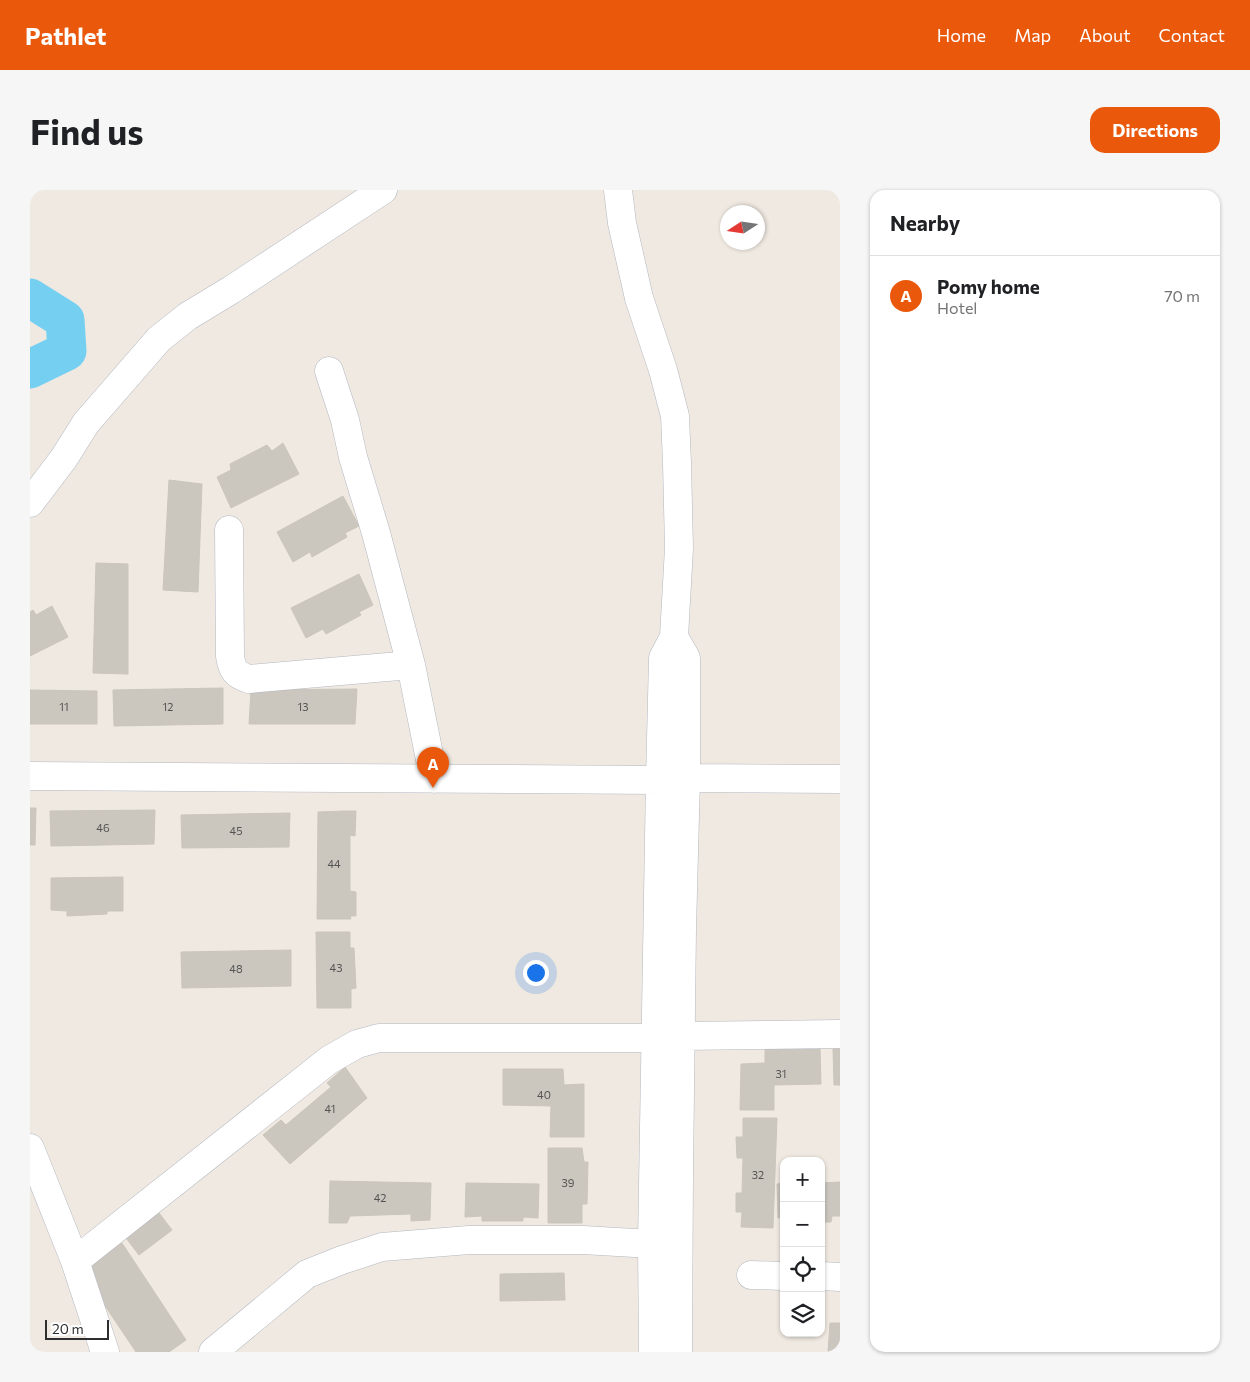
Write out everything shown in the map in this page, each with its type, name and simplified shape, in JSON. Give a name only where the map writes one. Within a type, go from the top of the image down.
[{"type":"street","points":[[30,503],[64,458],[86,423],[159,340],[188,316],[383,190]]},
{"type":"street","points":[[618,190],[622,223],[639,298],[663,370],[675,416],[679,548],[675,651],[668,1037],[652,1244],[666,1317],[678,1352]]},
{"type":"street","points":[[329,371],[345,420],[411,665],[434,778]]},
{"type":"street","points":[[229,530],[230,656],[232,666],[240,676],[249,679],[411,665]]},
{"type":"street","points":[[30,776],[840,779]]},
{"type":"street","points":[[75,1261],[329,1060],[357,1044],[379,1038],[668,1037],[840,1034]]},
{"type":"street","points":[[653,1352],[666,1317],[678,1172],[668,1037]]},
{"type":"street","points":[[30,1148],[75,1261],[104,1352]]},
{"type":"street","points":[[213,1352],[307,1274],[382,1247],[469,1240],[583,1240],[652,1244]]},
{"type":"street","points":[[752,1275],[780,1276]]},
{"type":"street","points":[[825,1276],[840,1277]]},
{"type":"building","points":[[283,443],[299,474],[231,508],[217,477],[231,470],[230,464],[267,445],[272,451]]},
{"type":"building","points":[[169,480],[202,484],[198,592],[163,590]]},
{"type":"building","points":[[343,496],[359,526],[345,533],[347,537],[312,557],[310,552],[293,562],[277,532]]},
{"type":"building","points":[[96,563],[128,564],[128,674],[93,673]]},
{"type":"building","points":[[359,574],[373,605],[359,612],[361,615],[326,634],[323,629],[306,638],[291,608]]},
{"type":"building","points":[[52,606],[68,637],[30,656],[30,612],[33,610],[36,615]]},
{"type":"building","points":[[223,688],[223,724],[114,726],[113,690]]},
{"type":"building","points":[[357,689],[355,724],[249,724],[251,690]]},
{"type":"building","points":[[30,690],[97,691],[97,724],[30,724]]},
{"type":"building","points":[[30,808],[36,808],[35,845],[30,845]]},
{"type":"building","points":[[155,810],[154,844],[51,846],[50,811]]},
{"type":"building","points":[[356,811],[355,836],[350,835],[350,891],[356,892],[356,916],[350,916],[351,919],[317,919],[318,812]]},
{"type":"building","points":[[290,813],[289,847],[182,848],[181,815]]},
{"type":"building","points":[[123,877],[123,911],[107,911],[107,914],[67,916],[67,911],[51,910],[51,878]]},
{"type":"building","points":[[316,932],[350,932],[350,948],[354,948],[356,988],[351,989],[351,1008],[317,1008]]},
{"type":"building","points":[[291,950],[291,986],[182,988],[181,952]]},
{"type":"building","points":[[765,1048],[820,1048],[821,1084],[774,1085],[774,1110],[740,1110],[741,1064],[765,1063]]},
{"type":"building","points":[[833,1049],[840,1049],[840,1085],[834,1085]]},
{"type":"building","points":[[345,1067],[367,1098],[290,1164],[263,1135],[281,1120],[286,1125],[331,1087],[327,1083]]},
{"type":"building","points":[[503,1069],[563,1069],[564,1085],[584,1084],[584,1137],[550,1137],[551,1106],[503,1105]]},
{"type":"building","points":[[743,1118],[777,1118],[773,1228],[741,1227],[742,1212],[736,1212],[736,1193],[742,1193],[743,1158],[737,1158],[736,1137],[743,1137]]},
{"type":"building","points":[[548,1148],[582,1148],[584,1162],[588,1162],[587,1204],[582,1204],[582,1223],[548,1223]]},
{"type":"building","points":[[330,1181],[431,1183],[430,1220],[411,1221],[411,1214],[350,1216],[347,1223],[329,1223]]},
{"type":"building","points":[[840,1182],[840,1216],[832,1216],[831,1222],[825,1222],[825,1183]]},
{"type":"building","points":[[466,1183],[539,1184],[538,1218],[523,1217],[523,1221],[482,1221],[482,1216],[465,1217]]},
{"type":"building","points":[[777,1184],[780,1184],[780,1218],[778,1218]]},
{"type":"building","points":[[156,1209],[172,1230],[139,1255],[123,1234]]},
{"type":"building","points":[[122,1243],[186,1340],[169,1352],[136,1352],[81,1270]]},
{"type":"building","points":[[564,1273],[565,1300],[500,1301],[500,1274]]},
{"type":"building","points":[[830,1323],[840,1323],[840,1352],[828,1352]]},
{"type":"waterway","points":[[30,298],[65,320],[67,351],[30,369]]},
{"type":"place","name":"Pomy home","points":[[433,788]]}]
